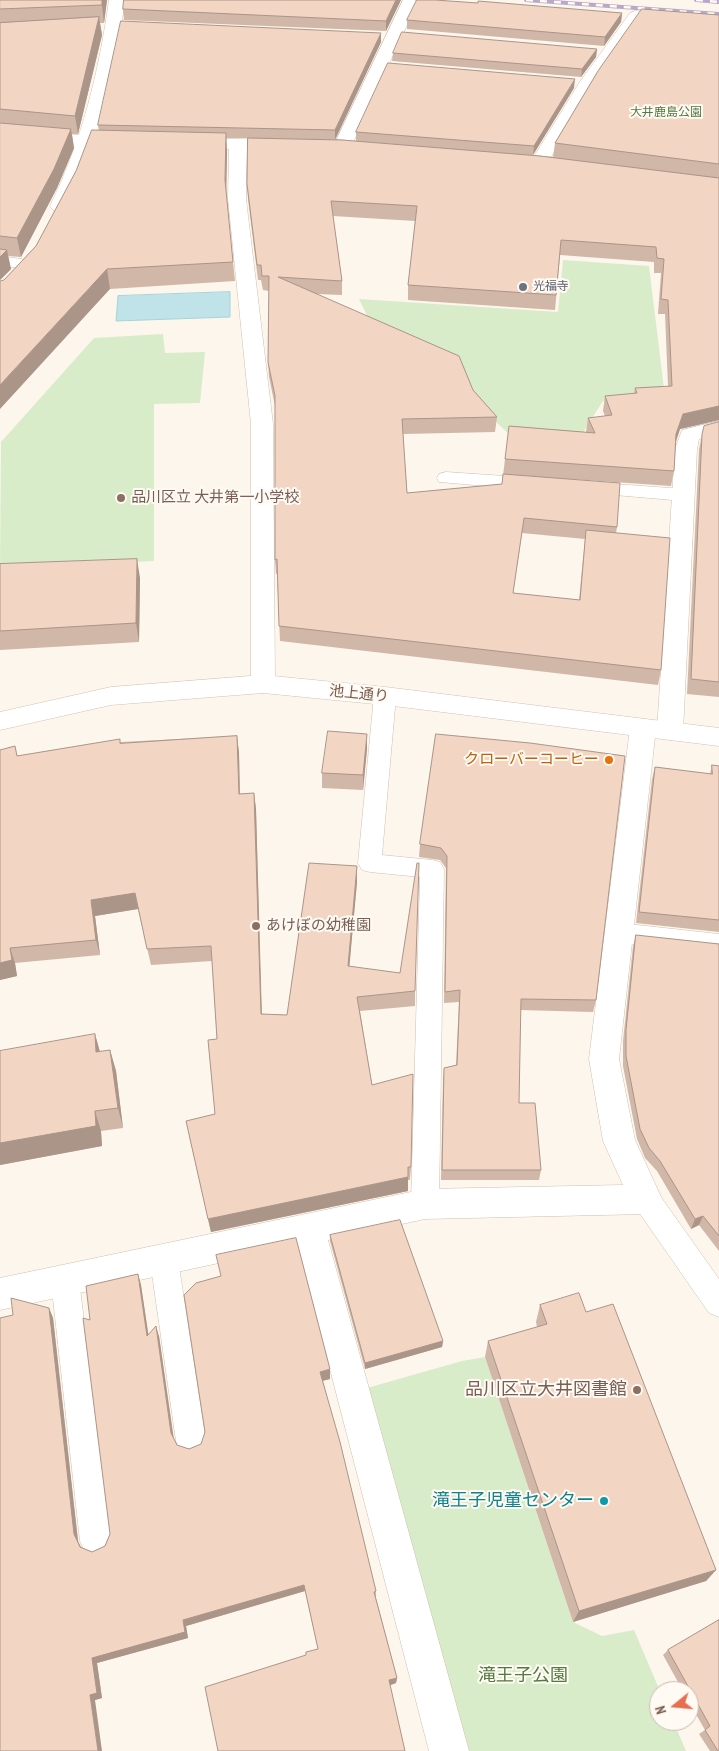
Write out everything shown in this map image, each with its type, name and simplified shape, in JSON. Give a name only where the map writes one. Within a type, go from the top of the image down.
[{"type":"street","points":[[51,222],[68,189],[87,142],[117,0]]},
{"type":"street","points":[[342,147],[385,66],[409,3]]},
{"type":"street","points":[[539,163],[587,83],[635,16],[719,22]]},
{"type":"street","points":[[0,134],[87,142],[136,142]]},
{"type":"street","points":[[173,143],[304,146]]},
{"type":"street","points":[[238,144],[237,199],[262,424],[263,684]]},
{"type":"street","points":[[323,147],[362,149]]},
{"type":"street","points":[[519,162],[558,166]]},
{"type":"street","points":[[12,282],[29,264],[38,247]]},
{"type":"street","points":[[0,1294],[425,1204],[646,1199],[619,1141],[604,1059],[619,933],[656,729],[684,495],[686,449],[690,435],[719,428]]},
{"type":"street","name":"池上通り","points":[[0,721],[111,696],[263,684],[385,696],[719,736]]},
{"type":"street","points":[[310,1228],[449,1751]]},
{"type":"lane","points":[[373,37],[398,36]]},
{"type":"lane","points":[[588,50],[608,52]]},
{"type":"lane","points":[[568,81],[587,83]]},
{"type":"lane","points":[[0,261],[29,264]]},
{"type":"lane","points":[[446,478],[684,495]]},
{"type":"lane","points":[[385,696],[370,863],[432,869],[425,1204]]},
{"type":"lane","points":[[619,933],[719,944]]},
{"type":"lane","points":[[646,1199],[719,1303]]},
{"type":"lane","points":[[164,1260],[191,1441]]},
{"type":"lane","points":[[65,1280],[96,1541]]},
{"type":"green space","points":[[563,260],[649,266],[665,397],[603,401],[577,442],[512,437],[477,404],[375,332],[359,299],[558,312]]},
{"type":"green space","points":[[163,334],[165,353],[205,352],[200,403],[154,404],[154,561],[0,569],[1,442],[94,338]]},
{"type":"green space","name":"滝王子公園","points":[[485,1357],[573,1622],[602,1636],[634,1630],[656,1681],[649,1681],[649,1731],[677,1731],[686,1751],[465,1751],[367,1388],[462,1361]]},
{"type":"water","points":[[230,292],[230,317],[116,321],[118,296]]},
{"type":"building","points":[[0,0],[102,0],[102,5],[0,9]]},
{"type":"building","points":[[124,0],[396,0],[386,21],[123,9]]},
{"type":"building","points":[[417,0],[478,3],[478,1],[622,13],[605,37],[407,20]]},
{"type":"building","points":[[642,9],[719,15],[719,164],[555,143],[598,71]]},
{"type":"building","points":[[99,17],[75,116],[0,109],[0,23]]},
{"type":"building","points":[[121,21],[381,33],[335,130],[98,125]]},
{"type":"building","points":[[402,32],[597,49],[582,69],[393,53]]},
{"type":"building","points":[[388,63],[575,79],[534,146],[356,132]]},
{"type":"building","points":[[0,123],[71,129],[54,169],[17,238],[0,236]]},
{"type":"building","points":[[92,130],[226,133],[225,180],[233,262],[107,269],[0,385],[0,281],[4,280],[36,246],[76,171]]},
{"type":"building","points":[[248,138],[342,140],[540,156],[719,178],[719,406],[683,414],[676,434],[674,471],[505,459],[509,426],[595,433],[588,418],[612,415],[605,396],[637,393],[635,388],[672,386],[668,300],[661,299],[664,259],[657,258],[656,247],[561,240],[556,295],[408,285],[417,206],[331,201],[342,281],[278,277],[459,356],[473,390],[497,417],[402,419],[407,493],[502,484],[503,474],[620,483],[617,527],[524,518],[513,593],[580,600],[586,530],[670,538],[661,670],[279,626],[277,559],[275,560],[275,396],[268,362],[269,276],[262,276],[261,265],[257,265],[247,184]]},
{"type":"building","points":[[0,249],[7,250],[0,257]]},
{"type":"building","points":[[719,422],[719,682],[691,679],[702,434],[704,426]]},
{"type":"building","points":[[137,559],[136,623],[0,631],[0,564]]},
{"type":"building","points":[[328,731],[367,734],[363,775],[322,773]]},
{"type":"building","points":[[436,734],[530,743],[625,756],[596,1000],[521,999],[519,1103],[535,1103],[541,1170],[442,1170],[444,1068],[457,1065],[460,990],[445,992],[447,856],[441,848],[420,844]]},
{"type":"building","points":[[237,736],[239,794],[254,793],[261,1014],[287,1015],[309,863],[357,866],[348,966],[400,973],[417,863],[419,863],[415,991],[357,997],[372,1085],[413,1074],[411,1167],[408,1167],[408,1177],[208,1219],[186,1121],[215,1114],[208,1040],[217,1039],[211,946],[147,949],[135,893],[91,900],[96,940],[10,948],[12,960],[0,963],[0,750],[15,746],[17,756],[120,739],[120,743]]},
{"type":"building","points":[[712,765],[719,766],[719,920],[639,912],[655,767],[712,774]]},
{"type":"building","points":[[636,935],[719,944],[719,1236],[703,1216],[695,1219],[660,1161],[649,1148],[640,1129],[626,1056],[626,1030]]},
{"type":"building","points":[[95,1034],[96,1052],[110,1050],[118,1108],[95,1111],[96,1126],[0,1143],[0,1051]]},
{"type":"building","points":[[400,1220],[443,1341],[365,1363],[330,1235]]},
{"type":"building","points":[[296,1238],[330,1369],[320,1372],[340,1442],[376,1591],[374,1592],[397,1678],[389,1680],[405,1751],[218,1751],[205,1687],[306,1655],[306,1652],[318,1649],[304,1585],[183,1620],[185,1632],[92,1658],[97,1693],[90,1695],[98,1751],[0,1751],[0,1318],[13,1315],[11,1298],[49,1308],[74,1534],[80,1547],[92,1552],[105,1546],[110,1534],[83,1318],[90,1320],[86,1286],[138,1274],[147,1336],[156,1326],[171,1433],[177,1445],[189,1449],[201,1444],[205,1432],[184,1295],[196,1283],[221,1276],[216,1255]]},
{"type":"building","name":"滝王子児童センター","points":[[579,1293],[586,1312],[613,1304],[716,1570],[579,1611],[488,1341],[547,1324],[540,1305]]},
{"type":"building","points":[[719,1620],[719,1751],[705,1730],[710,1726],[699,1706],[699,1681],[685,1681],[668,1650]]},
{"type":"railway","points":[[526,0],[719,14]]},
{"type":"railway","points":[[696,0],[719,2]]},
{"type":"place","name":"光福寺","points":[[523,287]]},
{"type":"place","name":"品川区立 大井第一小学校","points":[[121,498]]},
{"type":"place","name":"クローバーコーヒー","points":[[609,760]]},
{"type":"place","name":"あけぼの幼稚園","points":[[256,926]]},
{"type":"place","name":"品川区立大井図書館","points":[[637,1390]]},
{"type":"place","name":"滝王子児童センター","points":[[604,1501]]},
{"type":"park label","name":"大井鹿島公園","points":[[666,113]]}]
